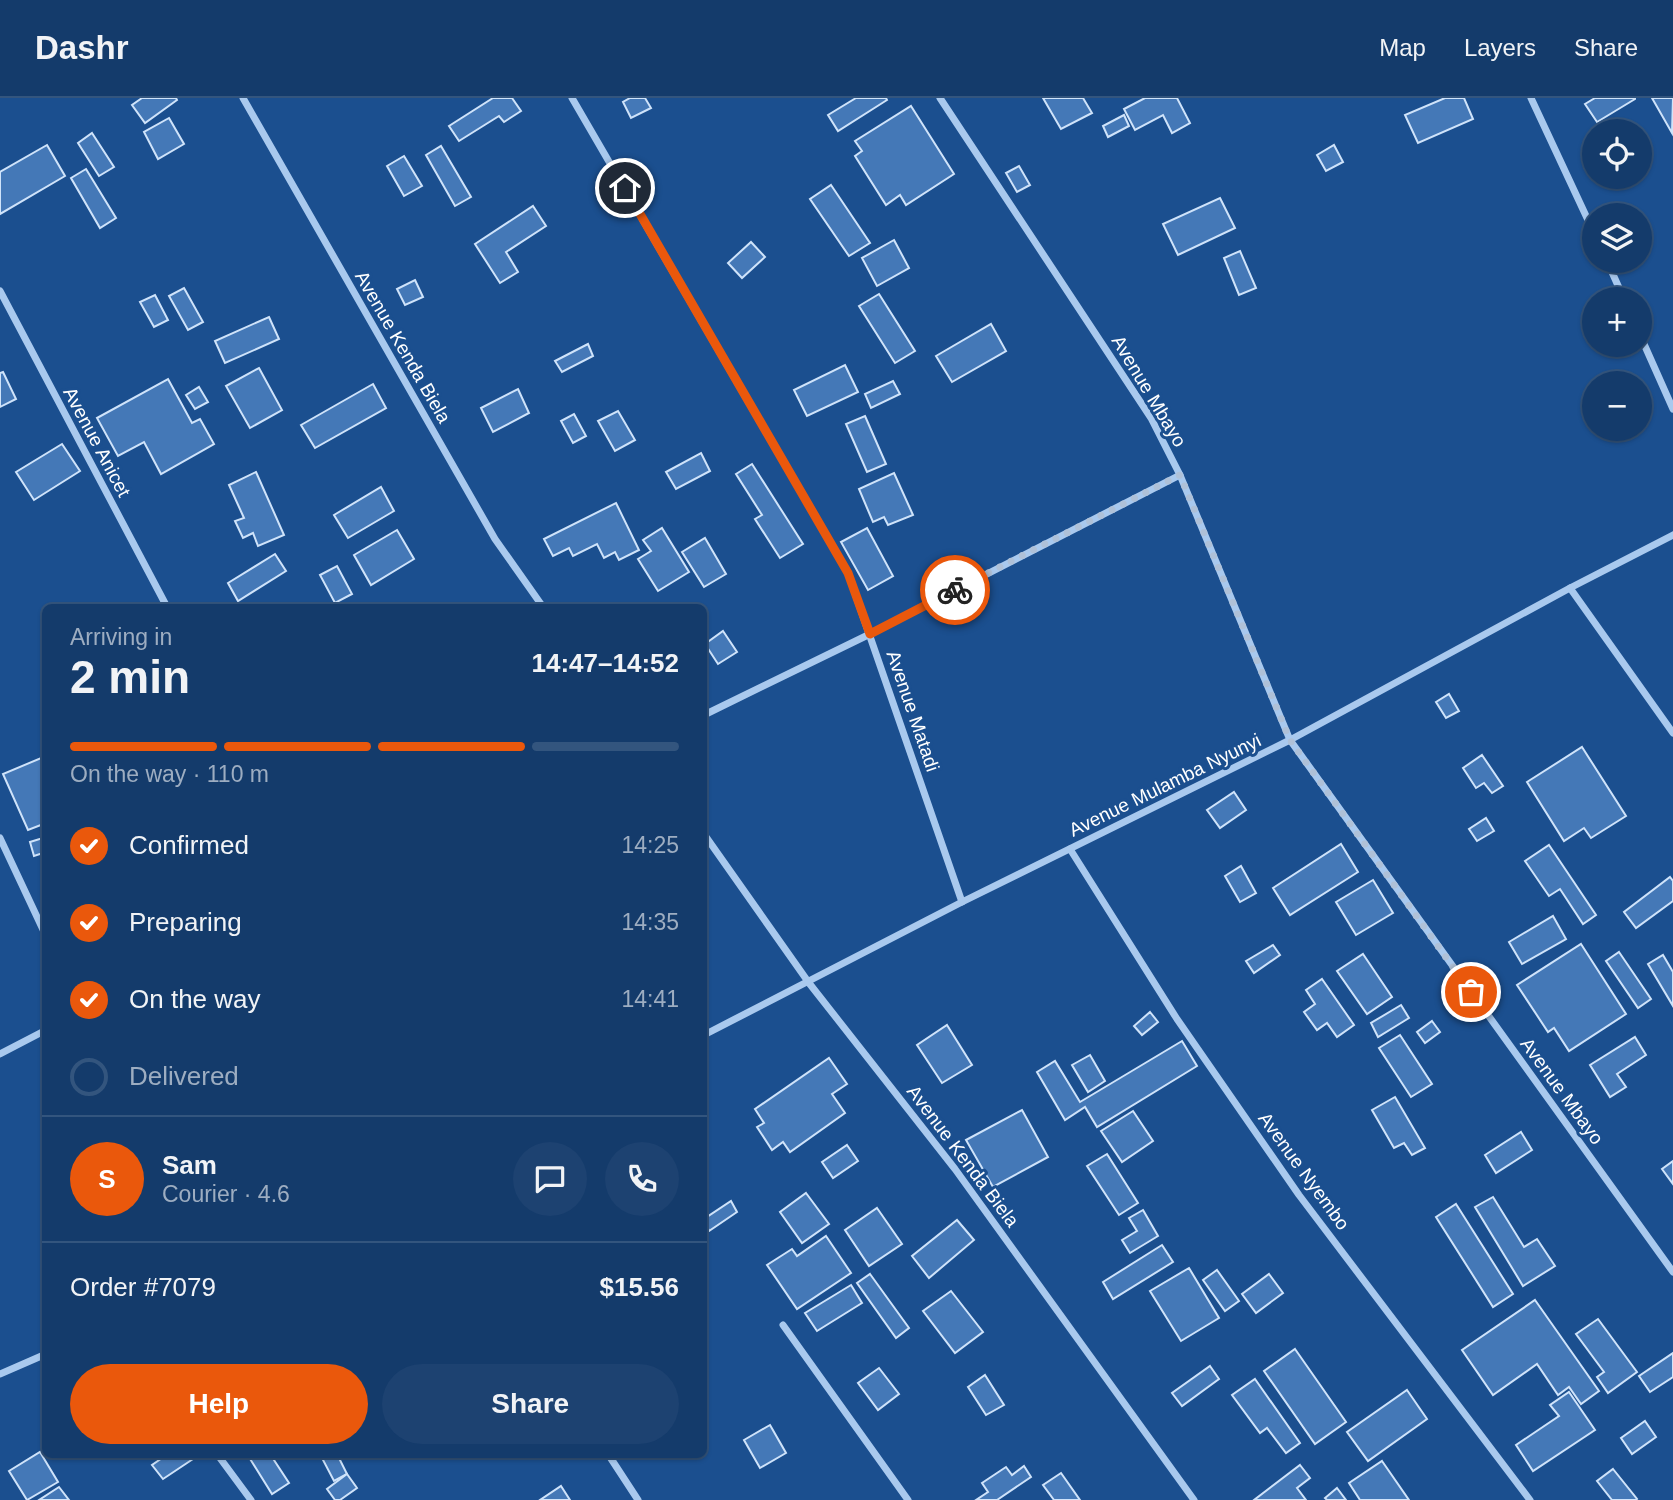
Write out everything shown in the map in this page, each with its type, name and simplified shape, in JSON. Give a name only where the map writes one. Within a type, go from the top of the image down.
[{"type":"street","name":"Avenue Kenda Biela","points":[[243,98],[495,539],[541,604]]},
{"type":"street","name":"Avenue Matadi","points":[[572,98],[848,573],[962,902]]},
{"type":"street","name":"Avenue Mbayo","points":[[940,98],[1151,418],[1180,475],[1290,740],[1673,1272]]},
{"type":"street","points":[[1531,98],[1582,207]]},
{"type":"street","name":"Avenue Anicet","points":[[0,291],[165,604]]},
{"type":"street","points":[[1650,357],[1673,409]]},
{"type":"street","points":[[707,714],[870,634],[1180,475]]},
{"type":"street","name":"Avenue Mulamba Nyunyi","points":[[707,1034],[962,902],[1290,740],[1570,588],[1673,536]]},
{"type":"street","points":[[1570,588],[1673,733]]},
{"type":"street","points":[[0,838],[42,927]]},
{"type":"street","name":"Avenue Kenda Biela","points":[[707,838],[809,983],[955,1169],[1195,1500]]},
{"type":"street","name":"Avenue Nyembo","points":[[1070,849],[1177,1019],[1299,1195],[1530,1500]]},
{"type":"street","points":[[0,1054],[42,1032]]},
{"type":"street","points":[[783,1325],[908,1500]]},
{"type":"street","points":[[0,1374],[42,1356]]},
{"type":"street","points":[[221,1458],[251,1500]]},
{"type":"street","points":[[611,1458],[638,1500]]},
{"type":"building","points":[[142,98],[177,100],[145,123],[132,105]]},
{"type":"building","points":[[493,98],[512,98],[521,111],[504,122],[499,116],[459,141],[449,126]]},
{"type":"building","points":[[630,98],[645,98],[651,108],[631,118],[623,102]]},
{"type":"building","points":[[856,98],[887,100],[838,131],[828,115]]},
{"type":"building","points":[[1043,98],[1083,98],[1092,113],[1061,129]]},
{"type":"building","points":[[1145,98],[1177,98],[1190,123],[1172,133],[1163,115],[1135,130],[1124,109]]},
{"type":"building","points":[[1445,98],[1464,98],[1473,119],[1418,143],[1405,115]]},
{"type":"building","points":[[1595,98],[1635,98],[1602,119],[1595,119],[1585,104]]},
{"type":"building","points":[[1652,98],[1673,98],[1672,133]]},
{"type":"building","points":[[911,106],[954,174],[906,205],[900,195],[886,205],[855,156],[862,151],[855,141]]},
{"type":"building","points":[[1124,115],[1129,126],[1108,137],[1103,126]]},
{"type":"building","points":[[169,118],[184,144],[158,159],[144,132]]},
{"type":"building","points":[[92,133],[114,167],[99,176],[78,143]]},
{"type":"building","points":[[47,145],[65,176],[0,214],[0,172]]},
{"type":"building","points":[[1334,145],[1343,162],[1326,171],[1317,155]]},
{"type":"building","points":[[441,146],[471,197],[455,206],[426,155]]},
{"type":"building","points":[[404,156],[422,186],[404,196],[387,166]]},
{"type":"building","points":[[1019,166],[1030,185],[1017,192],[1006,173]]},
{"type":"building","points":[[86,169],[116,218],[100,228],[71,178]]},
{"type":"building","points":[[831,185],[870,243],[849,256],[810,199]]},
{"type":"building","points":[[1220,198],[1235,228],[1178,255],[1163,224]]},
{"type":"building","points":[[533,206],[546,226],[506,252],[518,272],[500,283],[475,244]]},
{"type":"building","points":[[894,240],[909,268],[877,286],[862,258]]},
{"type":"building","points":[[751,242],[765,257],[742,278],[728,263]]},
{"type":"building","points":[[1240,251],[1256,288],[1239,295],[1224,258]]},
{"type":"building","points":[[415,280],[423,297],[405,305],[397,289]]},
{"type":"building","points":[[184,288],[203,322],[188,330],[169,296]]},
{"type":"building","points":[[879,294],[915,351],[895,363],[859,306]]},
{"type":"building","points":[[155,295],[168,320],[154,327],[140,302]]},
{"type":"building","points":[[269,317],[279,339],[225,363],[215,341]]},
{"type":"building","points":[[991,324],[1006,351],[952,382],[936,356]]},
{"type":"building","points":[[588,344],[593,356],[562,372],[555,361]]},
{"type":"building","points":[[845,365],[858,392],[807,416],[794,390]]},
{"type":"building","points":[[259,368],[282,410],[250,428],[226,386]]},
{"type":"building","points":[[3,372],[16,399],[0,407],[0,373]]},
{"type":"building","points":[[168,379],[192,423],[200,419],[214,444],[161,474],[144,442],[118,456],[97,418]]},
{"type":"building","points":[[893,381],[900,394],[871,408],[865,394]]},
{"type":"building","points":[[373,384],[386,408],[315,448],[301,425]]},
{"type":"building","points":[[199,387],[208,402],[195,409],[186,395]]},
{"type":"building","points":[[518,389],[529,413],[493,432],[481,408]]},
{"type":"building","points":[[618,411],[635,440],[615,451],[598,421]]},
{"type":"building","points":[[574,414],[586,436],[573,443],[561,421]]},
{"type":"building","points":[[865,416],[886,464],[867,472],[846,424]]},
{"type":"building","points":[[62,444],[80,471],[34,500],[16,472]]},
{"type":"building","points":[[701,453],[710,471],[676,489],[666,472]]},
{"type":"building","points":[[752,464],[803,544],[780,558],[755,519],[762,515],[736,474]]},
{"type":"building","points":[[256,472],[284,535],[258,546],[253,533],[243,538],[235,521],[244,518],[229,485]]},
{"type":"building","points":[[894,473],[913,515],[888,525],[884,517],[873,522],[859,489]]},
{"type":"building","points":[[381,487],[394,511],[348,538],[334,515]]},
{"type":"building","points":[[616,503],[639,550],[619,560],[615,552],[604,558],[597,544],[573,556],[569,548],[553,556],[544,539]]},
{"type":"building","points":[[662,528],[689,572],[658,591],[638,559],[651,551],[643,540]]},
{"type":"building","points":[[867,528],[893,576],[868,590],[841,542]]},
{"type":"building","points":[[397,530],[414,559],[371,585],[354,555]]},
{"type":"building","points":[[705,538],[726,574],[704,587],[682,552]]},
{"type":"building","points":[[275,554],[286,571],[238,601],[228,583]]},
{"type":"building","points":[[337,566],[352,594],[335,603],[320,575]]},
{"type":"building","points":[[723,631],[737,652],[718,664],[707,643]]},
{"type":"building","points":[[1449,694],[1459,711],[1446,718],[1436,702]]},
{"type":"building","points":[[1582,747],[1626,816],[1591,838],[1584,828],[1564,841],[1527,782]]},
{"type":"building","points":[[1482,755],[1503,786],[1492,793],[1484,783],[1476,788],[1463,768]]},
{"type":"building","points":[[42,758],[42,825],[28,830],[3,774]]},
{"type":"building","points":[[1234,792],[1246,810],[1220,828],[1207,810]]},
{"type":"building","points":[[1486,818],[1494,831],[1477,841],[1469,829]]},
{"type":"building","points":[[42,838],[42,853],[34,856],[30,842]]},
{"type":"building","points":[[1341,844],[1358,872],[1290,915],[1273,888]]},
{"type":"building","points":[[1549,845],[1596,915],[1583,924],[1560,889],[1549,896],[1525,861]]},
{"type":"building","points":[[1241,866],[1256,893],[1240,902],[1225,876]]},
{"type":"building","points":[[1670,877],[1673,881],[1673,901],[1636,928],[1624,912]]},
{"type":"building","points":[[1373,880],[1393,913],[1356,935],[1336,902]]},
{"type":"building","points":[[1553,916],[1566,939],[1522,964],[1509,942]]},
{"type":"building","points":[[1581,944],[1626,1014],[1569,1051],[1554,1028],[1548,1032],[1517,985]]},
{"type":"building","points":[[1273,945],[1280,955],[1254,973],[1246,961]]},
{"type":"building","points":[[1619,952],[1651,999],[1638,1008],[1606,961]]},
{"type":"building","points":[[1363,954],[1392,997],[1367,1014],[1337,971]]},
{"type":"building","points":[[1663,955],[1673,972],[1673,1006],[1648,964]]},
{"type":"building","points":[[1322,979],[1354,1025],[1337,1037],[1327,1023],[1317,1030],[1304,1012],[1315,1004],[1306,990]]},
{"type":"building","points":[[1401,1005],[1409,1018],[1378,1037],[1371,1023]]},
{"type":"building","points":[[1150,1012],[1158,1022],[1142,1035],[1134,1026]]},
{"type":"building","points":[[1432,1021],[1440,1032],[1425,1043],[1417,1032]]},
{"type":"building","points":[[947,1025],[972,1065],[942,1083],[917,1045]]},
{"type":"building","points":[[1400,1035],[1432,1084],[1411,1097],[1379,1048]]},
{"type":"building","points":[[1635,1037],[1646,1055],[1617,1074],[1626,1087],[1610,1097],[1590,1065]]},
{"type":"building","points":[[1182,1041],[1197,1066],[1097,1127],[1085,1107],[1065,1120],[1037,1072],[1055,1061],[1080,1102]]},
{"type":"building","points":[[1090,1055],[1105,1081],[1088,1092],[1072,1065]]},
{"type":"building","points":[[829,1058],[847,1084],[832,1094],[845,1113],[790,1152],[783,1142],[772,1150],[757,1127],[764,1123],[755,1109]]},
{"type":"building","points":[[1395,1097],[1425,1148],[1412,1155],[1404,1143],[1394,1148],[1372,1110]]},
{"type":"building","points":[[1022,1110],[1048,1157],[993,1187],[966,1140]]},
{"type":"building","points":[[1133,1111],[1153,1141],[1122,1162],[1101,1131]]},
{"type":"building","points":[[1521,1132],[1532,1150],[1496,1173],[1485,1155]]},
{"type":"building","points":[[847,1145],[858,1161],[833,1178],[822,1162]]},
{"type":"building","points":[[1107,1154],[1138,1203],[1119,1215],[1087,1166]]},
{"type":"building","points":[[1673,1161],[1673,1184],[1662,1169]]},
{"type":"building","points":[[806,1193],[829,1224],[802,1243],[780,1212]]},
{"type":"building","points":[[1493,1197],[1524,1247],[1537,1239],[1555,1266],[1523,1286],[1475,1207]]},
{"type":"building","points":[[731,1201],[737,1212],[709,1231],[707,1217]]},
{"type":"building","points":[[1456,1204],[1513,1294],[1493,1307],[1436,1217]]},
{"type":"building","points":[[877,1208],[902,1244],[869,1266],[845,1230]]},
{"type":"building","points":[[1143,1210],[1158,1236],[1130,1253],[1122,1240],[1137,1231],[1129,1218]]},
{"type":"building","points":[[957,1220],[974,1240],[929,1278],[912,1256]]},
{"type":"building","points":[[826,1236],[851,1273],[797,1309],[767,1265],[792,1249],[797,1256]]},
{"type":"building","points":[[1162,1245],[1173,1262],[1113,1299],[1103,1282]]},
{"type":"building","points":[[1189,1268],[1219,1318],[1181,1341],[1150,1291]]},
{"type":"building","points":[[1217,1270],[1239,1301],[1225,1311],[1203,1280]]},
{"type":"building","points":[[870,1274],[909,1328],[896,1338],[857,1283]]},
{"type":"building","points":[[1269,1274],[1283,1293],[1256,1313],[1242,1294]]},
{"type":"building","points":[[851,1285],[862,1303],[817,1331],[805,1313]]},
{"type":"building","points":[[951,1291],[983,1332],[955,1353],[923,1311]]},
{"type":"building","points":[[1535,1300],[1599,1391],[1581,1404],[1569,1387],[1558,1395],[1537,1364],[1493,1395],[1462,1350]]},
{"type":"building","points":[[1598,1319],[1637,1372],[1608,1393],[1597,1377],[1604,1372],[1576,1334]]},
{"type":"building","points":[[1295,1349],[1346,1422],[1315,1444],[1264,1371]]},
{"type":"building","points":[[1673,1353],[1673,1377],[1650,1392],[1639,1376]]},
{"type":"building","points":[[1210,1366],[1219,1379],[1182,1406],[1172,1393]]},
{"type":"building","points":[[879,1368],[899,1394],[878,1410],[858,1383]]},
{"type":"building","points":[[985,1375],[1004,1405],[986,1415],[968,1387]]},
{"type":"building","points":[[1255,1379],[1300,1443],[1286,1453],[1267,1428],[1260,1433],[1232,1395]]},
{"type":"building","points":[[1407,1390],[1427,1419],[1368,1461],[1347,1432]]},
{"type":"building","points":[[1569,1392],[1595,1430],[1533,1471],[1516,1445],[1559,1416],[1550,1405]]},
{"type":"building","points":[[1645,1421],[1656,1437],[1632,1454],[1621,1438]]},
{"type":"building","points":[[770,1425],[786,1453],[760,1468],[744,1440]]},
{"type":"building","points":[[40,1452],[58,1482],[27,1500],[9,1471]]},
{"type":"building","points":[[162,1458],[193,1459],[163,1479],[152,1465]]},
{"type":"building","points":[[250,1458],[273,1458],[289,1483],[272,1494]]},
{"type":"building","points":[[322,1458],[339,1458],[347,1474],[334,1481]]},
{"type":"building","points":[[1382,1461],[1409,1500],[1360,1500],[1349,1483]]},
{"type":"building","points":[[1300,1465],[1310,1478],[1297,1488],[1306,1500],[1254,1500]]},
{"type":"building","points":[[1024,1466],[1031,1477],[997,1500],[976,1500],[988,1492],[982,1483],[1006,1467],[1012,1475]]},
{"type":"building","points":[[1613,1469],[1636,1500],[1612,1500],[1597,1481]]},
{"type":"building","points":[[1061,1473],[1080,1500],[1054,1500],[1043,1485]]},
{"type":"building","points":[[347,1474],[357,1488],[340,1500],[335,1500],[327,1489]]},
{"type":"building","points":[[561,1486],[570,1500],[540,1500]]},
{"type":"building","points":[[59,1487],[69,1500],[39,1500]]},
{"type":"building","points":[[1337,1488],[1346,1500],[1325,1498]]},
{"type":"way so far","points":[[955,590],[1180,475],[1290,740],[1471,992]]},
{"type":"route","points":[[625,188],[848,573],[870,634],[955,590]]}]
